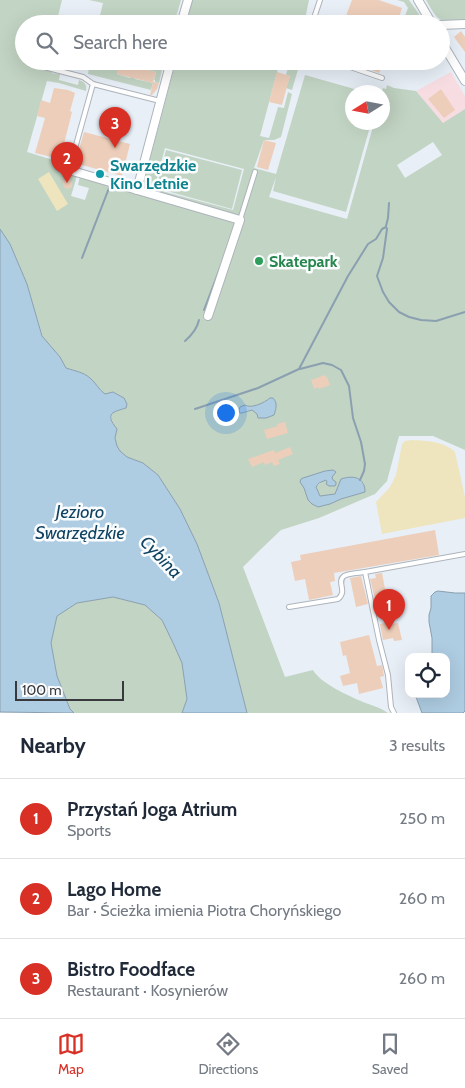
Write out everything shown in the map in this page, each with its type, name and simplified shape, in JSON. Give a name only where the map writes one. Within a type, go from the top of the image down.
[{"type":"street","points":[[184,15],[188,0]]},
{"type":"street","points":[[418,0],[428,15]]},
{"type":"street","points":[[450,25],[465,24]]},
{"type":"street","points":[[450,54],[462,72],[465,82]]},
{"type":"street","points":[[137,190],[170,70]]},
{"type":"street","points":[[69,170],[240,220],[208,316]]},
{"type":"lane","points":[[315,15],[320,0]]},
{"type":"lane","points":[[56,70],[83,77],[93,84],[161,101]]},
{"type":"lane","points":[[359,70],[382,78]]},
{"type":"lane","points":[[69,170],[93,84]]},
{"type":"lane","points":[[240,220],[255,172]]},
{"type":"lane","points":[[290,607],[338,599],[343,593],[342,578],[350,574],[465,554]]},
{"type":"lane","points":[[365,572],[388,676],[391,707],[394,713]]},
{"type":"shaded area","points":[[451,72],[465,96],[465,109],[443,124],[416,91]]},
{"type":"green space","points":[[0,0],[62,0],[58,15],[15,15],[15,70],[53,70],[52,73],[60,74],[59,80],[78,85],[79,80],[85,84],[86,91],[47,81],[27,152],[66,164],[64,172],[77,176],[71,196],[85,200],[89,188],[78,185],[80,176],[144,189],[143,185],[174,70],[278,70],[260,136],[269,138],[278,107],[284,108],[288,92],[292,94],[281,137],[274,140],[264,140],[254,168],[276,174],[305,75],[345,86],[345,130],[369,130],[346,212],[273,191],[276,177],[269,197],[347,219],[372,130],[390,130],[390,86],[416,91],[443,123],[465,109],[465,450],[433,436],[399,436],[387,481],[375,494],[319,518],[281,530],[243,567],[285,677],[313,670],[322,680],[335,689],[388,713],[247,713],[219,603],[197,544],[180,509],[158,475],[143,463],[127,457],[117,446],[115,438],[117,429],[111,415],[115,411],[124,409],[121,396],[113,392],[105,394],[87,376],[66,368],[60,357],[43,338],[27,284],[10,244],[0,229]],"holes":[[[433,142],[442,155],[405,178],[397,165]],[[165,148],[244,169],[233,210],[154,189]],[[273,398],[276,402],[274,415],[258,418],[257,414],[252,410],[243,413],[245,405],[254,406]],[[323,471],[335,471],[332,477],[335,486],[329,486],[326,480],[316,487],[320,496],[335,494],[340,482],[360,480],[364,483],[364,492],[318,507],[312,504],[308,500],[304,488],[316,475]]]},
{"type":"green space","points":[[89,0],[181,0],[177,15],[100,15],[103,3]]},
{"type":"green space","points":[[192,0],[309,0],[306,15],[188,15]]},
{"type":"green space","points":[[397,0],[409,0],[420,15],[405,15],[408,8],[404,2]]},
{"type":"green space","points":[[426,0],[465,0],[465,20],[450,21],[450,15],[434,14]]},
{"type":"green space","points":[[89,70],[118,70],[117,74],[130,78],[132,70],[137,70],[135,79],[153,83],[151,90],[88,74]]},
{"type":"green space","points":[[147,70],[162,70],[159,83],[154,80],[156,72]]},
{"type":"green space","points":[[287,70],[298,70],[292,90],[286,88],[290,76],[286,75]]},
{"type":"green space","points":[[166,150],[242,170],[232,209],[156,188]]},
{"type":"green space","points":[[113,597],[145,605],[162,620],[182,663],[187,699],[182,713],[74,713],[70,709],[57,676],[51,643],[57,616],[77,603]]},
{"type":"sand","points":[[49,172],[68,204],[57,211],[38,179]]},
{"type":"sand","points":[[412,440],[440,444],[451,448],[455,452],[465,497],[465,518],[382,534],[376,502],[390,487],[396,475],[402,444],[405,441]]},
{"type":"water","name":"Jezioro Swarzędzkie","points":[[0,229],[10,244],[27,284],[42,336],[60,357],[66,368],[87,376],[105,394],[113,392],[124,398],[127,404],[126,408],[114,412],[111,416],[111,420],[117,429],[115,438],[117,446],[127,457],[143,463],[158,475],[180,509],[197,544],[219,603],[247,713],[182,713],[187,699],[182,663],[162,620],[145,605],[113,597],[77,603],[57,616],[51,643],[57,676],[70,709],[74,713],[0,712]]},
{"type":"water","points":[[270,398],[275,400],[276,404],[274,415],[258,418],[257,414],[252,410],[240,413],[240,407],[258,405]]},
{"type":"water","points":[[333,470],[336,472],[332,477],[336,482],[335,486],[326,484],[326,480],[319,483],[316,487],[320,496],[335,494],[341,479],[350,477],[361,480],[365,492],[318,507],[312,504],[308,500],[300,482],[301,479]]},
{"type":"water","points":[[435,592],[465,593],[465,711],[463,713],[422,713],[416,698],[450,698],[450,653],[432,653],[429,615],[431,596]]},
{"type":"building","points":[[352,0],[379,0],[402,8],[400,15],[346,15]]},
{"type":"building","points":[[461,31],[465,37],[465,52],[454,37]]},
{"type":"building","points":[[118,70],[147,70],[156,72],[153,82],[159,83],[157,89],[150,95],[153,83],[117,74]]},
{"type":"building","points":[[277,72],[290,76],[282,105],[269,102]]},
{"type":"building","points":[[54,88],[75,93],[63,148],[71,150],[68,161],[35,153],[45,118],[37,116],[41,100],[50,103]]},
{"type":"building","points":[[441,89],[455,110],[444,118],[428,99]]},
{"type":"building","points":[[84,132],[130,144],[122,176],[75,163]]},
{"type":"building","points":[[264,140],[276,143],[268,170],[257,167]]},
{"type":"building","points":[[68,179],[72,183],[72,187],[68,189],[64,187],[62,180]]},
{"type":"building","points":[[325,375],[330,385],[314,389],[311,380]]},
{"type":"building","points":[[285,422],[288,433],[267,439],[264,430]]},
{"type":"building","points":[[290,447],[293,454],[278,460],[280,464],[274,466],[272,462],[265,465],[264,462],[252,467],[248,459],[274,450],[275,453]]},
{"type":"building","points":[[435,530],[439,555],[334,573],[335,581],[330,582],[333,595],[309,600],[305,579],[295,581],[291,562],[301,560],[300,555]]},
{"type":"building","points":[[382,573],[386,594],[384,594],[385,601],[376,603],[370,579],[376,578],[375,574]]},
{"type":"building","points":[[361,576],[368,604],[356,607],[350,578]]},
{"type":"building","points":[[390,622],[391,624],[398,623],[402,640],[394,641],[393,638],[383,640],[380,624]]},
{"type":"building","points":[[369,635],[377,666],[382,665],[384,676],[380,677],[383,688],[359,694],[357,683],[343,686],[340,676],[350,673],[346,655],[343,656],[340,642]]},
{"type":"waterway","points":[[82,258],[109,188]]},
{"type":"waterway","points":[[386,226],[389,203]]},
{"type":"waterway","points":[[195,409],[258,388],[299,369],[348,276],[368,244],[376,239],[382,229],[386,227],[383,258],[377,276],[389,302],[399,312],[421,320],[436,321],[465,312]]},
{"type":"waterway","points":[[204,310],[220,268]]},
{"type":"waterway","points":[[185,341],[194,332],[199,320]]},
{"type":"waterway","points":[[300,369],[323,363],[341,370],[349,386],[353,418],[361,442],[365,464],[360,480]]},
{"type":"place","name":"Bistro Foodface","points":[[115,148]]},
{"type":"place","name":"Swarzędzkie Kino Letnie","points":[[100,174]]},
{"type":"place","name":"Lago Home","points":[[67,183]]},
{"type":"place","name":"Skatepark","points":[[259,261]]},
{"type":"place","name":"Przystań Joga Atrium","points":[[389,630]]},
{"type":"water label","name":"Cybina","points":[[161,557]]}]
